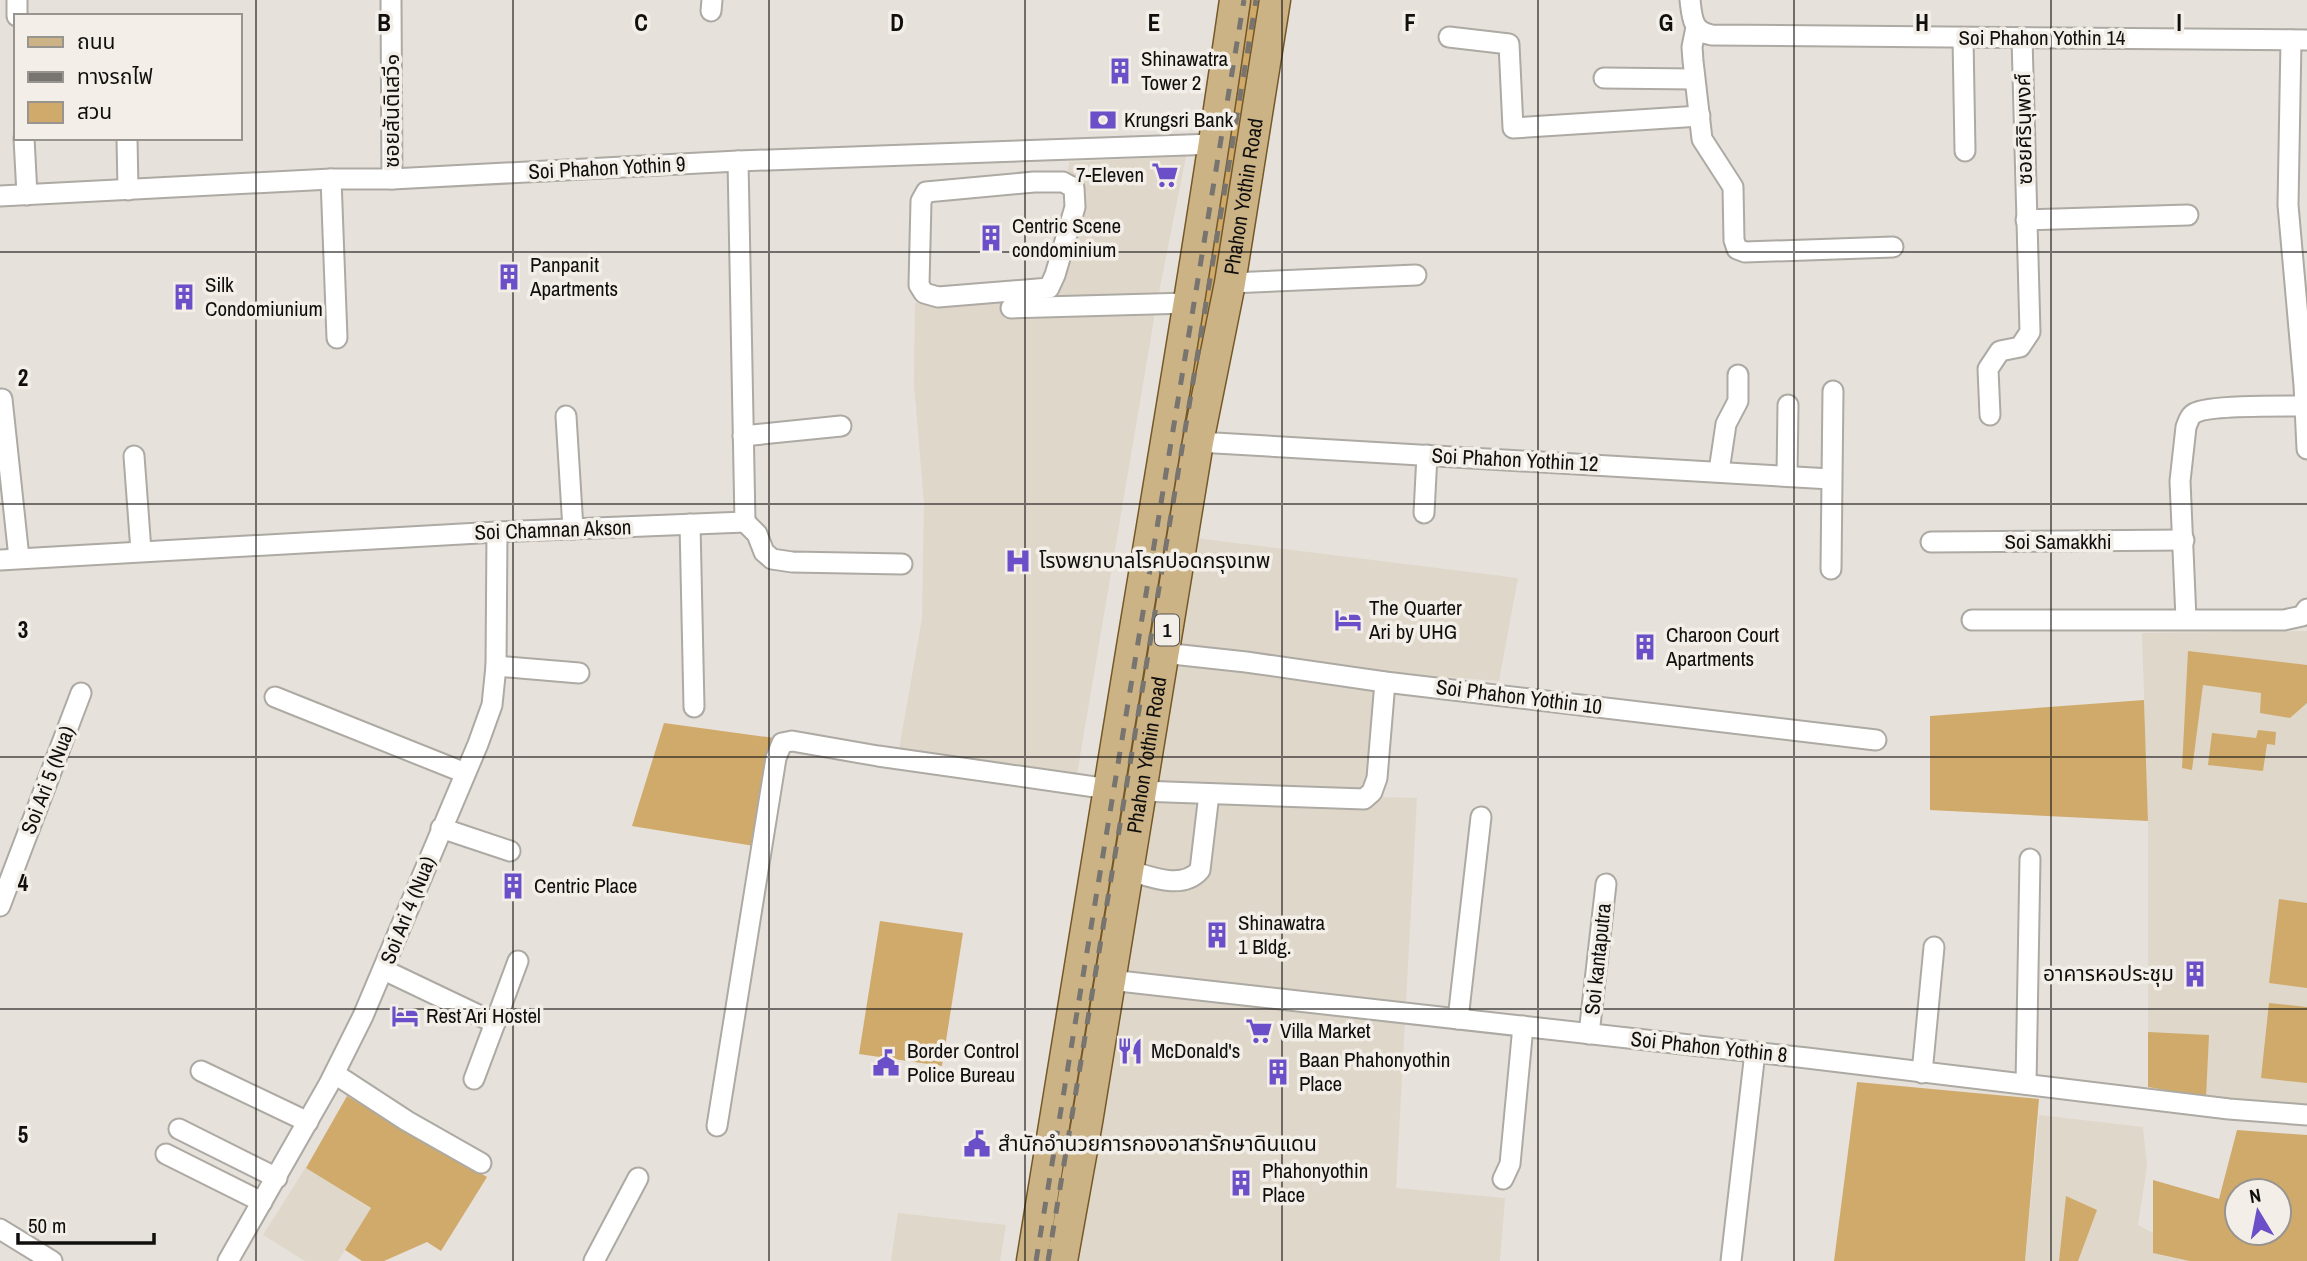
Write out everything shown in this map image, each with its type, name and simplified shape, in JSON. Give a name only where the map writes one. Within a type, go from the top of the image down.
[{"type":"main road","name":"Phahon Yothin Road","points":[[1032,1261],[1215,144],[1235,0]]},
{"type":"main road","name":"Phahon Yothin Road","points":[[1062,1261],[1198,442],[1230,283],[1275,0]]},
{"type":"main road","points":[[1132,649],[1163,653]]},
{"type":"main road","points":[[1089,908],[1120,913]]},
{"type":"main road","points":[[1079,974],[1110,980]]},
{"type":"street","name":"ซอยสันติเสวี๑","points":[[391,0],[392,179]]},
{"type":"street","points":[[1690,0],[1696,27],[1692,47],[1702,139],[1733,187],[1734,240],[1737,249],[1745,252],[1893,247]]},
{"type":"street","name":"Soi Phahon Yothin 14","points":[[1696,27],[1702,33],[1712,34],[2299,40]]},
{"type":"street","points":[[1449,37],[1509,44],[1513,128],[1700,116]]},
{"type":"street","points":[[1963,38],[1965,150]]},
{"type":"street","name":"ซอยศิรินุพงศ์","points":[[1990,415],[1988,369],[2000,351],[2020,347],[2030,332],[2022,38]]},
{"type":"street","points":[[2299,40],[2288,205],[2307,449]]},
{"type":"street","points":[[1604,78],[1694,79]]},
{"type":"street","points":[[24,140],[27,195]]},
{"type":"street","points":[[127,140],[128,190]]},
{"type":"street","name":"Soi Phahon Yothin 9","points":[[0,196],[738,161],[1215,144]]},
{"type":"street","points":[[1034,183],[1039,149]]},
{"type":"street","points":[[738,161],[745,522],[757,534],[764,552],[772,559],[792,562],[902,564]]},
{"type":"street","points":[[331,179],[337,338]]},
{"type":"street","points":[[1063,182],[1074,188],[1075,207],[1049,288],[938,297],[924,293],[919,285],[921,201],[926,192],[1034,183],[1063,182]]},
{"type":"street","points":[[2026,220],[2188,215]]},
{"type":"street","points":[[1230,283],[1416,275]]},
{"type":"street","points":[[1011,308],[1189,303]]},
{"type":"street","points":[[1719,471],[1726,424],[1738,401],[1738,375]]},
{"type":"street","points":[[1831,569],[1833,391]]},
{"type":"street","points":[[2,399],[9,559]]},
{"type":"street","points":[[1787,476],[1788,405]]},
{"type":"street","points":[[2186,619],[2180,481],[2186,426],[2190,418],[2195,412],[2217,409],[2305,406]]},
{"type":"street","points":[[566,416],[573,529]]},
{"type":"street","points":[[743,436],[841,426]]},
{"type":"street","name":"Soi Phahon Yothin 12","points":[[1198,442],[1831,479]]},
{"type":"street","points":[[1424,513],[1427,455]]},
{"type":"street","points":[[134,456],[141,551]]},
{"type":"street","name":"Soi Chamnan Akson","points":[[9,559],[497,532],[745,522]]},
{"type":"street","points":[[690,524],[694,707]]},
{"type":"street","name":"Soi Ari 4 (Nua)","points":[[229,1261],[334,1074],[384,970],[478,744],[492,705],[496,666],[497,532]]},
{"type":"street","name":"Soi Samakkhi","points":[[1931,542],[2184,540]]},
{"type":"street","points":[[1972,620],[2284,620],[2302,616],[2307,609]]},
{"type":"street","name":"Soi Phahon Yothin 10","points":[[1163,653],[1385,682],[1697,713],[1875,740]]},
{"type":"street","points":[[496,666],[579,673]]},
{"type":"street","points":[[1140,791],[1364,799],[1372,792],[1377,778],[1385,682]]},
{"type":"street","name":"Soi Ari 5 (Nua)","points":[[0,906],[81,693]]},
{"type":"street","points":[[275,697],[465,773]]},
{"type":"street","points":[[717,1126],[776,758],[782,743],[792,741],[1109,789]]},
{"type":"street","points":[[1127,870],[1177,881],[1192,878],[1200,870],[1209,793]]},
{"type":"street","points":[[1458,1019],[1481,817]]},
{"type":"street","points":[[442,828],[510,851]]},
{"type":"street","points":[[2026,1084],[2030,859]]},
{"type":"street","name":"Soi kantaputra","points":[[1589,1034],[1606,884]]},
{"type":"street","points":[[1922,1073],[1934,947]]},
{"type":"street","points":[[474,1080],[518,961]]},
{"type":"street","points":[[384,970],[495,1023]]},
{"type":"street","name":"Soi Phahon Yothin 8","points":[[1110,980],[1755,1052],[2220,1108],[2307,1115]]},
{"type":"street","points":[[1503,1180],[1510,1164],[1523,1026]]},
{"type":"street","points":[[1731,1261],[1755,1052]]},
{"type":"street","points":[[201,1072],[308,1122]]},
{"type":"street","points":[[334,1074],[407,1121],[481,1163]]},
{"type":"street","points":[[178,1129],[277,1178]]},
{"type":"street","points":[[166,1154],[262,1202]]},
{"type":"street","points":[[594,1261],[638,1178]]},
{"type":"street","points":[[0,1229],[52,1261]]},
{"type":"shaded area","name":"โรงพยาบาลโรคปอดกรุงเทพ","points":[[1186,156],[1155,313],[1076,780],[898,755],[922,619],[924,503],[914,383],[915,303],[1052,299],[1069,162]]},
{"type":"shaded area","points":[[1196,538],[1518,578],[1499,681],[1393,673],[1378,797],[1417,798],[1396,1188],[1505,1198],[1500,1261],[1070,1261]]},
{"type":"shaded area","points":[[2307,631],[2307,1106],[2219,1099],[2148,1087],[2148,821],[2142,633]]},
{"type":"shaded area","points":[[2039,1115],[2143,1127],[2147,1166],[2138,1225],[2153,1233],[2246,1261],[2025,1261]]},
{"type":"shaded area","points":[[306,1167],[371,1209],[338,1261],[305,1261],[263,1235]]},
{"type":"shaded area","points":[[898,1213],[1006,1225],[1000,1261],[891,1261]]},
{"type":"green space","points":[[1243,0],[1264,0],[1112,897],[1104,896]]},
{"type":"green space","points":[[2188,651],[2307,665],[2307,703],[2290,718],[2260,713],[2261,693],[2203,685],[2192,770],[2182,768]]},
{"type":"green space","points":[[2144,700],[2148,821],[1930,810],[1930,716]]},
{"type":"green space","points":[[664,723],[774,738],[754,846],[632,826]]},
{"type":"green space","points":[[2258,730],[2276,732],[2275,745],[2267,744],[2263,771],[2208,765],[2212,733],[2256,738]]},
{"type":"green space","points":[[2279,899],[2307,903],[2307,988],[2269,983]]},
{"type":"green space","points":[[880,921],[963,933],[942,1066],[859,1054]]},
{"type":"green space","points":[[2269,1003],[2307,1007],[2307,1083],[2261,1078]]},
{"type":"green space","points":[[2148,1032],[2209,1035],[2206,1097],[2148,1087]]},
{"type":"green space","points":[[1857,1082],[2039,1099],[2025,1261],[1834,1261]]},
{"type":"green space","points":[[347,1096],[487,1177],[441,1251],[427,1242],[384,1261],[362,1261],[345,1250],[371,1208],[306,1168]]},
{"type":"green space","points":[[2237,1130],[2307,1135],[2307,1261],[2190,1261],[2153,1253],[2153,1180],[2219,1199],[2223,1184],[2223,1247],[2293,1247],[2293,1177],[2225,1177]]},
{"type":"green space","points":[[2066,1196],[2097,1210],[2078,1261],[2059,1261]]},
{"type":"railway","points":[[1036,1261],[1244,0]]},
{"type":"railway","points":[[1048,1261],[1256,0]]},
{"type":"place","name":"Shinawatra Tower 2","points":[[1120,71]]},
{"type":"place","name":"Krungsri Bank","points":[[1103,120]]},
{"type":"place","name":"7-Eleven","points":[[1165,175]]},
{"type":"place","name":"Centric Scene condominium","points":[[991,238]]},
{"type":"place","name":"Panpanit Apartments","points":[[509,277]]},
{"type":"place","name":"Silk Condomiunium","points":[[184,297]]},
{"type":"place","name":"โรงพยาบาลโรคปอดกรุงเทพ","points":[[1018,561]]},
{"type":"place","name":"The Quarter Ari by UHG","points":[[1348,620]]},
{"type":"place","name":"Charoon Court Apartments","points":[[1645,647]]},
{"type":"place","name":"Centric Place","points":[[513,886]]},
{"type":"place","name":"Shinawatra 1 Bldg.","points":[[1217,935]]},
{"type":"place","name":"อาคารหอประชุม","points":[[2195,974]]},
{"type":"place","name":"Rest Ari Hostel","points":[[405,1016]]},
{"type":"place","name":"Villa Market","points":[[1259,1031]]},
{"type":"place","name":"McDonald's","points":[[1130,1051]]},
{"type":"place","name":"Border Control Police Bureau","points":[[886,1063]]},
{"type":"place","name":"Baan Phahonyothin Place","points":[[1278,1072]]},
{"type":"place","name":"สำนักอำนวยการกองอาสารักษาดินแดน","points":[[977,1144]]},
{"type":"place","name":"Phahonyothin Place","points":[[1241,1183]]}]
